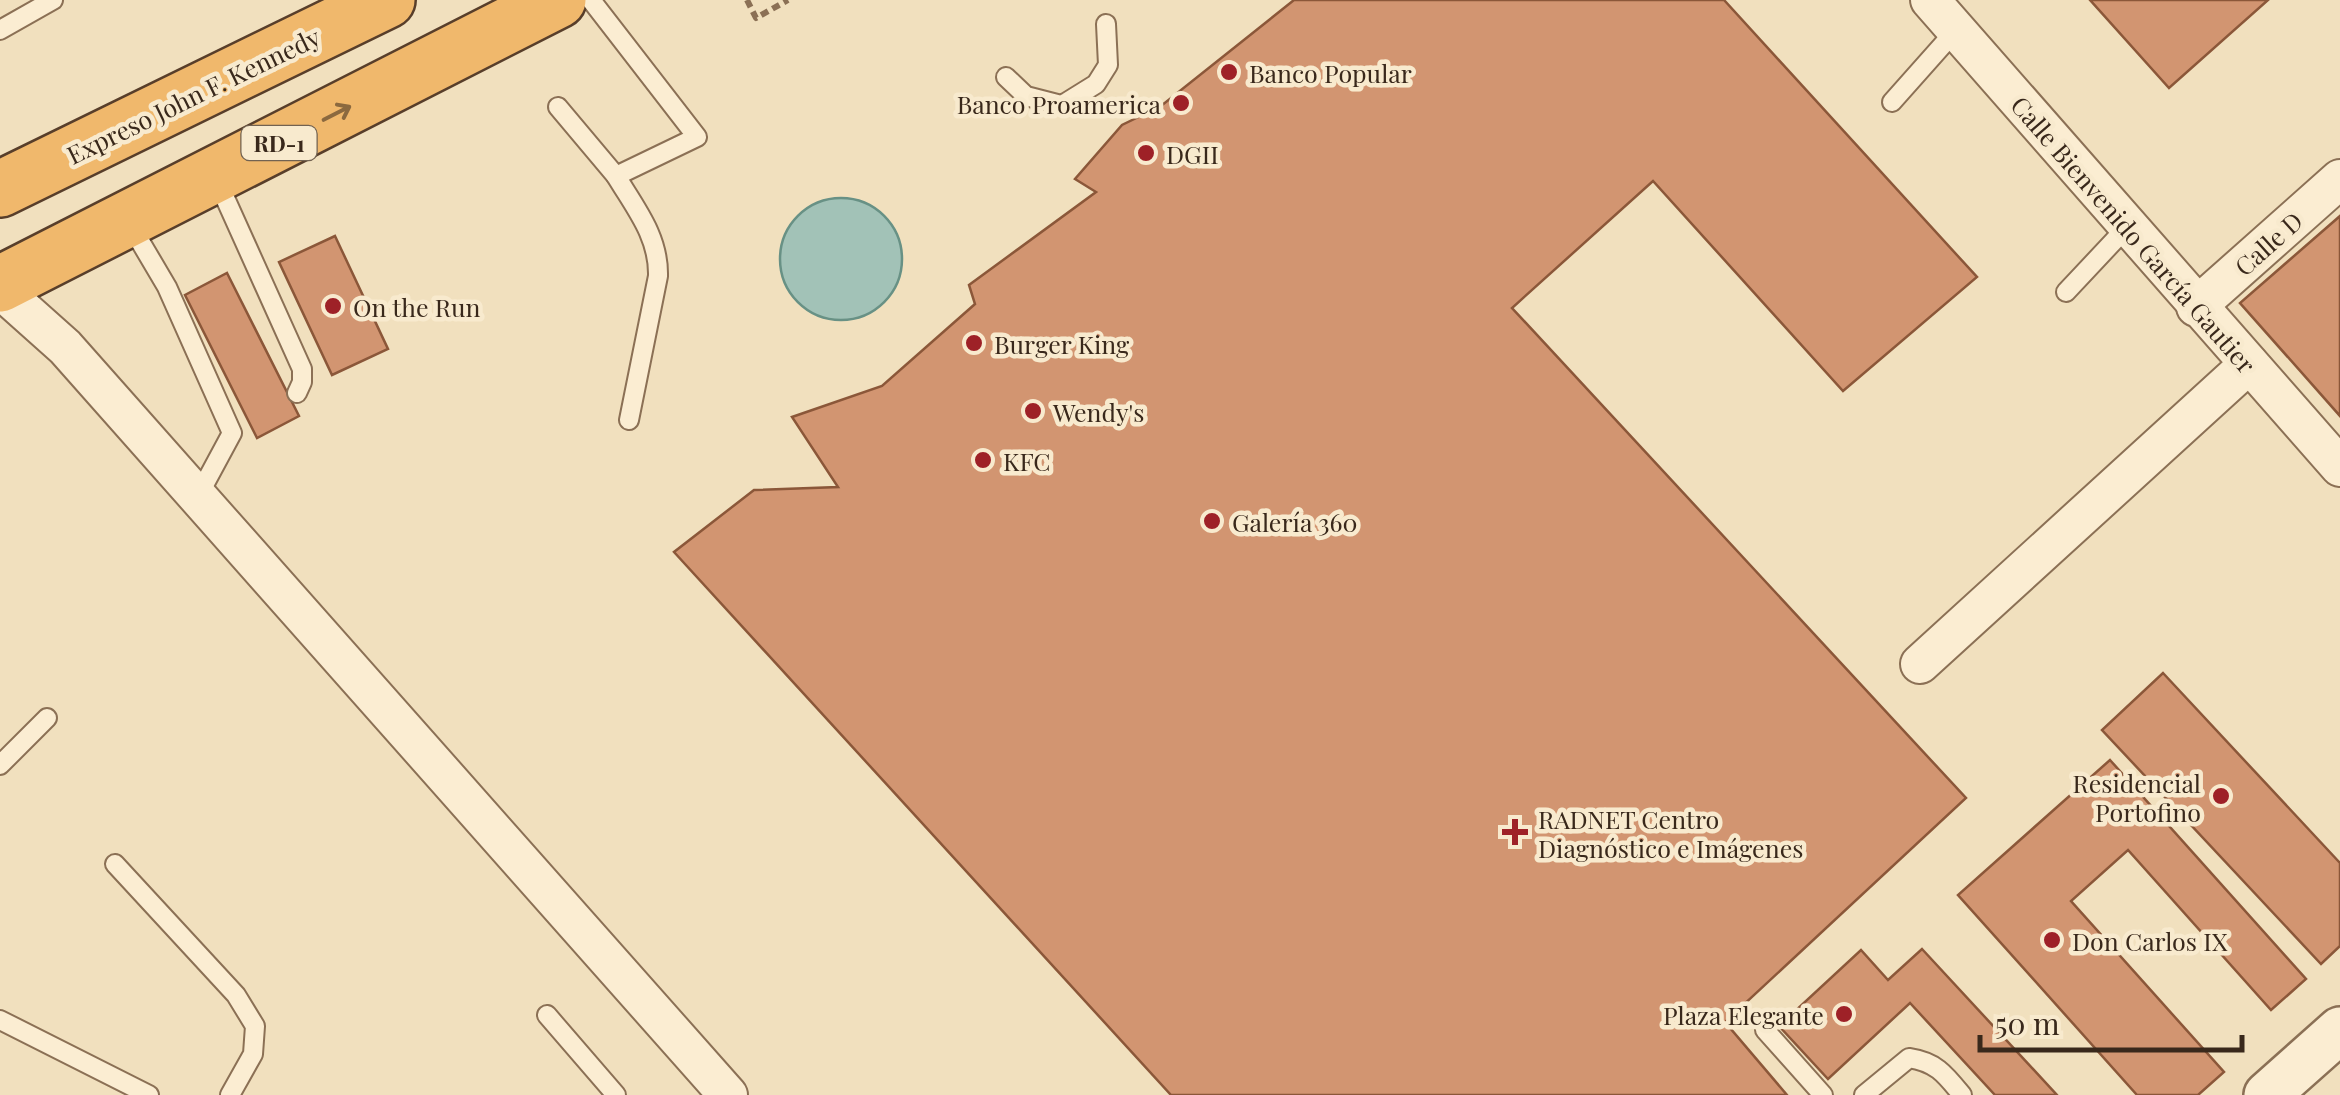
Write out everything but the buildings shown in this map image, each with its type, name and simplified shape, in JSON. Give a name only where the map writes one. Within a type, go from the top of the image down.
[{"type":"highway","name":"Expreso John F. Kennedy","points":[[0,189],[387,0]]},
{"type":"highway","name":"RD-1","points":[[0,287],[126,218],[558,0]]},
{"type":"street","name":"Calle Bienvenido García Gautier","points":[[1930,0],[2340,467]]},
{"type":"street","name":"Calle D","points":[[2196,306],[2340,178]]},
{"type":"street","points":[[0,287],[64,347],[728,1095]]},
{"type":"street","points":[[1920,664],[2249,364]]},
{"type":"street","points":[[2268,1095],[2340,1030]]},
{"type":"lane","points":[[0,30],[53,0]]},
{"type":"lane","points":[[591,0],[697,138],[616,176]]},
{"type":"lane","points":[[1006,77],[1026,96],[1060,105],[1067,102],[1096,84],[1108,65],[1106,24]]},
{"type":"lane","points":[[1892,102],[1956,30]]},
{"type":"lane","points":[[558,106],[616,176],[649,230],[658,254],[658,276],[629,420]]},
{"type":"lane","points":[[215,176],[302,369],[297,393]]},
{"type":"lane","points":[[126,218],[167,288],[232,432],[196,498]]},
{"type":"lane","points":[[2066,292],[2127,228]]},
{"type":"lane","points":[[0,765],[46,718]]},
{"type":"lane","points":[[115,864],[236,995],[255,1026],[253,1054],[230,1095]]},
{"type":"lane","points":[[546,1015],[616,1095]]},
{"type":"lane","points":[[0,1020],[149,1095]]},
{"type":"lane","points":[[1764,1030],[1823,1095]]},
{"type":"lane","points":[[1864,1095],[1909,1058],[1940,1067],[1962,1095]]},
{"type":"path","points":[[747,0],[756,18],[788,0]]},
{"type":"water","points":[[841,198],[864,203],[884,216],[897,236],[902,259],[897,282],[884,302],[864,315],[841,320],[818,315],[798,302],[785,282],[780,259],[785,236],[798,216],[818,203]]},
{"type":"place","name":"Banco Popular","points":[[1229,72]]},
{"type":"place","name":"Banco Proamerica","points":[[1181,103]]},
{"type":"place","name":"DGII","points":[[1146,153]]},
{"type":"place","name":"On the Run","points":[[333,306]]},
{"type":"place","name":"Burger King","points":[[974,343]]},
{"type":"place","name":"Wendy's","points":[[1033,411]]},
{"type":"place","name":"KFC","points":[[983,460]]},
{"type":"place","name":"Galería 360","points":[[1212,521]]},
{"type":"place","name":"Residencial Portofino","points":[[2221,796]]},
{"type":"place","name":"RADNET Centro Diagnóstico e Imágenes","points":[[1515,832]]},
{"type":"place","name":"Don Carlos IX","points":[[2052,940]]},
{"type":"place","name":"Plaza Elegante","points":[[1844,1014]]}]
